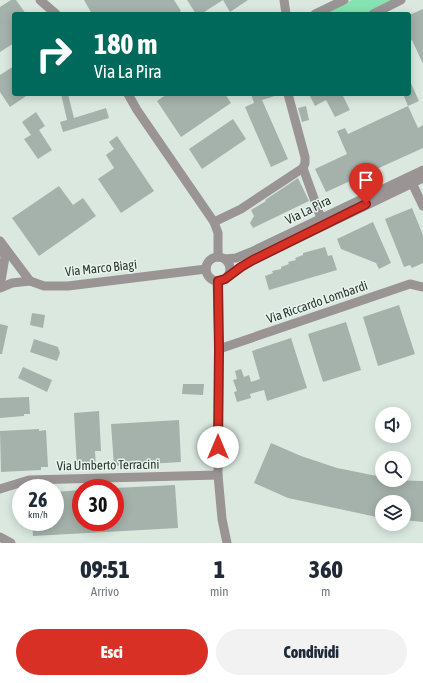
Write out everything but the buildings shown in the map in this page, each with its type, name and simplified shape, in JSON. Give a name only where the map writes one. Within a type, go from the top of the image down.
[{"type":"street","points":[[40,0],[54,12]]},
{"type":"street","points":[[284,0],[286,12]]},
{"type":"street","points":[[319,12],[344,0]]},
{"type":"street","points":[[377,12],[401,0]]},
{"type":"street","points":[[129,96],[214,222],[218,233],[222,258],[230,265],[228,276],[222,281],[214,281],[208,276],[206,269],[208,262],[211,259],[222,258]]},
{"type":"street","points":[[289,96],[305,157],[303,168],[321,218]]},
{"type":"street","points":[[214,222],[241,208],[303,168]]},
{"type":"street","name":"Via La Pira","points":[[222,258],[236,258],[321,218],[423,176]]},
{"type":"street","name":"Via La Pira","points":[[228,276],[253,260],[412,183],[423,176]]},
{"type":"street","points":[[412,183],[423,206]]},
{"type":"street","points":[[0,242],[30,281]]},
{"type":"street","points":[[0,242],[5,257],[0,288]]},
{"type":"street","name":"Via Marco Biagi","points":[[0,288],[12,283],[30,281],[44,286],[68,286],[206,269]]},
{"type":"street","points":[[218,281],[218,475],[222,519],[227,543]]},
{"type":"street","name":"Via Riccardo Lombardi","points":[[219,349],[410,284],[423,286]]},
{"type":"street","name":"Via Umberto Terracini","points":[[0,489],[29,480],[218,475]]},
{"type":"street","points":[[0,537],[11,543]]},
{"type":"green space","points":[[352,0],[396,0],[370,12],[326,12]]},
{"type":"route","points":[[218,447],[218,281],[222,281],[253,260],[366,204]]}]
